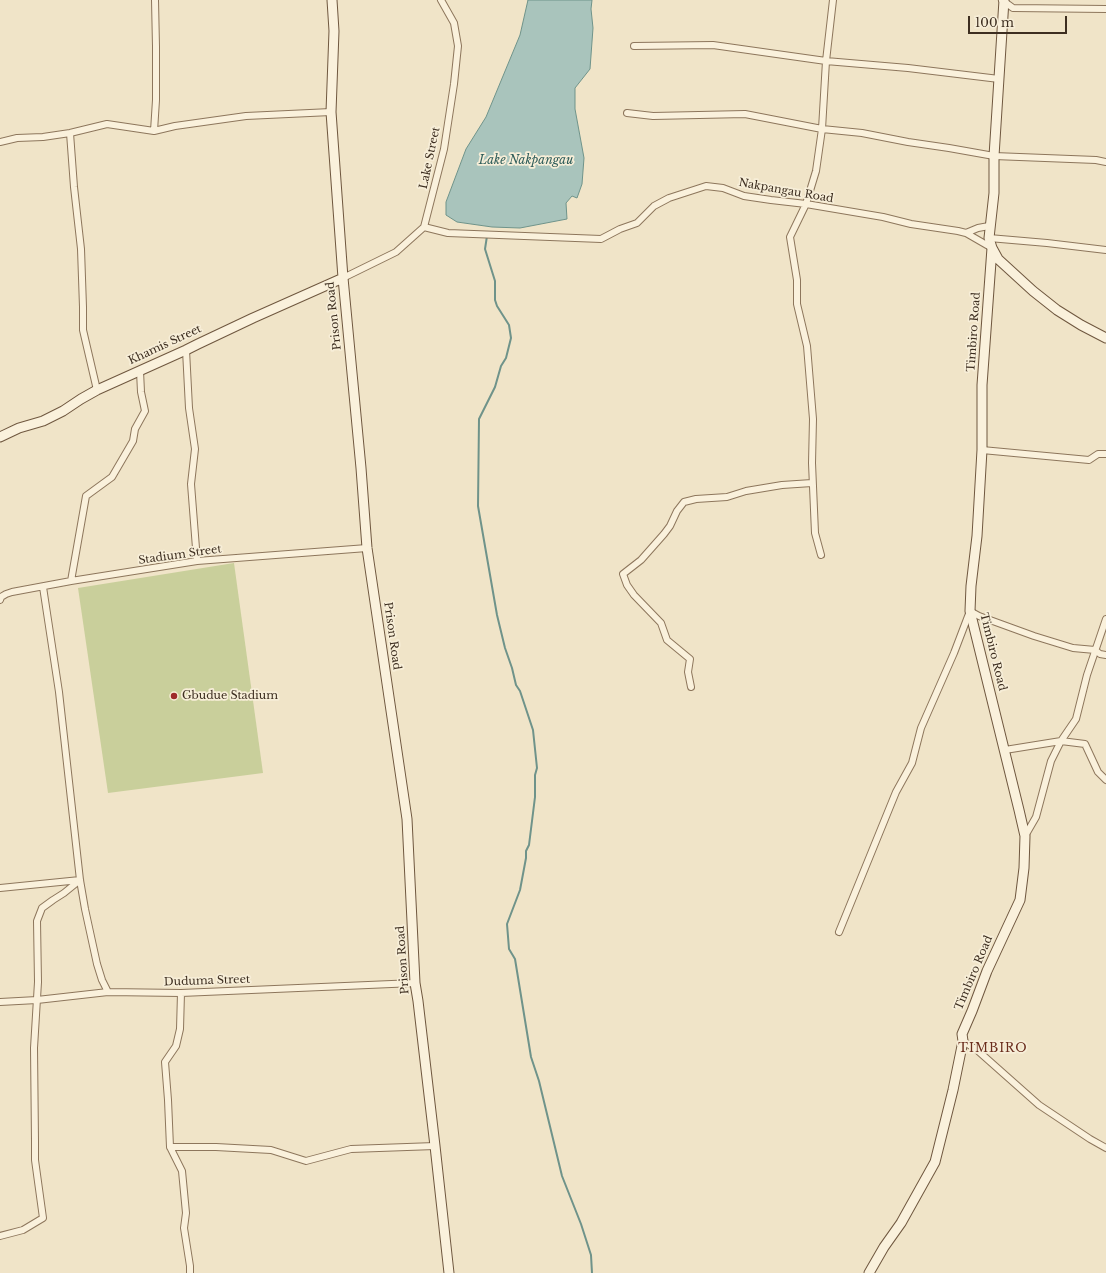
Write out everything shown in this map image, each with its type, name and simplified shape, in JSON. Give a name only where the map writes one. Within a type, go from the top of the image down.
[{"type":"street","points":[[154,131],[156,100],[155,0]]},
{"type":"street","name":"Prison Road","points":[[332,0],[334,31],[331,112],[343,278],[367,548],[407,819],[415,983],[449,1273]]},
{"type":"street","name":"Lake Street","points":[[424,227],[444,149],[458,46],[454,23],[440,0]]},
{"type":"street","points":[[821,555],[815,533],[812,483],[813,419],[807,346],[797,304],[796,280],[790,237],[806,204],[816,171],[822,130],[826,60],[833,0]]},
{"type":"street","points":[[1003,0],[1013,8],[1106,9]]},
{"type":"street","name":"Timbiro Road","points":[[869,1273],[884,1247],[901,1223],[935,1162],[953,1090],[963,1041],[962,1034],[987,971],[1020,900],[1024,868],[1024,836],[1005,750],[970,611],[971,586],[977,536],[982,450],[982,385],[992,248],[988,238],[994,193],[994,156],[1003,0]]},
{"type":"street","points":[[634,46],[713,45],[826,60],[999,79]]},
{"type":"street","points":[[0,142],[17,138],[43,137],[70,133],[107,124],[154,131],[174,126],[246,116],[331,112]]},
{"type":"street","points":[[627,113],[654,116],[744,114],[822,130],[862,133],[994,156],[1096,160],[1106,162]]},
{"type":"street","points":[[70,133],[81,249],[84,307],[83,330],[97,390]]},
{"type":"street","name":"Nakpangau Road","points":[[424,227],[448,233],[601,239],[620,229],[638,223],[654,206],[669,198],[706,186],[723,188],[751,197],[806,204],[883,217],[911,224],[958,231],[966,233],[992,248]]},
{"type":"street","name":"Nakpangau Road","points":[[966,233],[978,228],[989,226]]},
{"type":"street","points":[[343,278],[396,252],[424,227]]},
{"type":"street","points":[[988,238],[1106,250]]},
{"type":"street","points":[[992,248],[998,259],[1045,301],[1081,325],[1106,338]]},
{"type":"street","name":"Khamis Street","points":[[0,437],[19,428],[42,421],[63,411],[97,390],[343,278]]},
{"type":"street","points":[[186,350],[189,408],[195,449],[191,484],[197,561]]},
{"type":"street","points":[[71,581],[86,496],[112,478],[133,441],[135,429],[145,411],[141,392],[140,371]]},
{"type":"street","points":[[982,450],[1089,460],[1098,454],[1106,454]]},
{"type":"street","points":[[691,687],[688,672],[690,659],[667,640],[661,623],[634,596],[627,585],[623,574],[641,560],[664,534],[670,526],[676,511],[684,502],[696,499],[727,497],[746,491],[782,485],[812,483]]},
{"type":"street","name":"Stadium Street","points":[[0,600],[6,594],[71,581],[197,561],[367,548]]},
{"type":"street","points":[[43,587],[59,692],[80,880],[97,964],[108,992]]},
{"type":"street","points":[[839,932],[896,792],[912,763],[921,728],[954,653],[970,611],[1034,636],[1073,648],[1095,650],[1100,654],[1106,655]]},
{"type":"street","points":[[1024,836],[1036,817],[1051,760],[1076,719],[1087,676],[1106,619]]},
{"type":"street","points":[[1005,750],[1061,742],[1085,744],[1098,772],[1106,780]]},
{"type":"street","points":[[0,888],[80,880]]},
{"type":"street","points":[[0,1236],[23,1230],[43,1218],[35,1160],[34,1048],[38,982],[37,921],[42,908],[80,880]]},
{"type":"street","name":"Duduma Street","points":[[0,1002],[37,1000],[108,992],[181,992],[415,983]]},
{"type":"street","points":[[181,992],[180,1029],[176,1046],[164,1062],[168,1100],[170,1147],[182,1171],[186,1213],[184,1228],[190,1273]]},
{"type":"street","points":[[963,1041],[977,1050],[1039,1105],[1106,1148]]},
{"type":"street","points":[[170,1147],[216,1147],[271,1150],[306,1160],[351,1149],[435,1146]]},
{"type":"green space","name":"Gbudue Stadium","points":[[234,563],[263,773],[108,793],[78,588]]},
{"type":"water","name":"Lake Nakpangau","points":[[528,0],[592,0],[591,9],[593,28],[590,69],[575,88],[575,109],[584,158],[582,184],[577,198],[572,196],[566,203],[567,219],[520,228],[492,227],[457,222],[446,215],[446,202],[466,149],[486,117],[520,35]]},
{"type":"waterway","points":[[487,236],[485,249],[495,281],[495,300],[509,325],[511,338],[506,358],[501,366],[495,387],[479,419],[478,506],[497,615],[516,685],[520,691],[533,730],[537,768],[535,775],[535,797],[529,845],[526,851],[520,890],[507,924],[509,949],[515,959],[531,1057],[539,1081],[562,1176],[581,1224],[591,1255],[592,1273]]},
{"type":"place","name":"Gbudue Stadium","points":[[174,696]]},
{"type":"district","name":"TIMBIRO","points":[[993,1049]]}]
